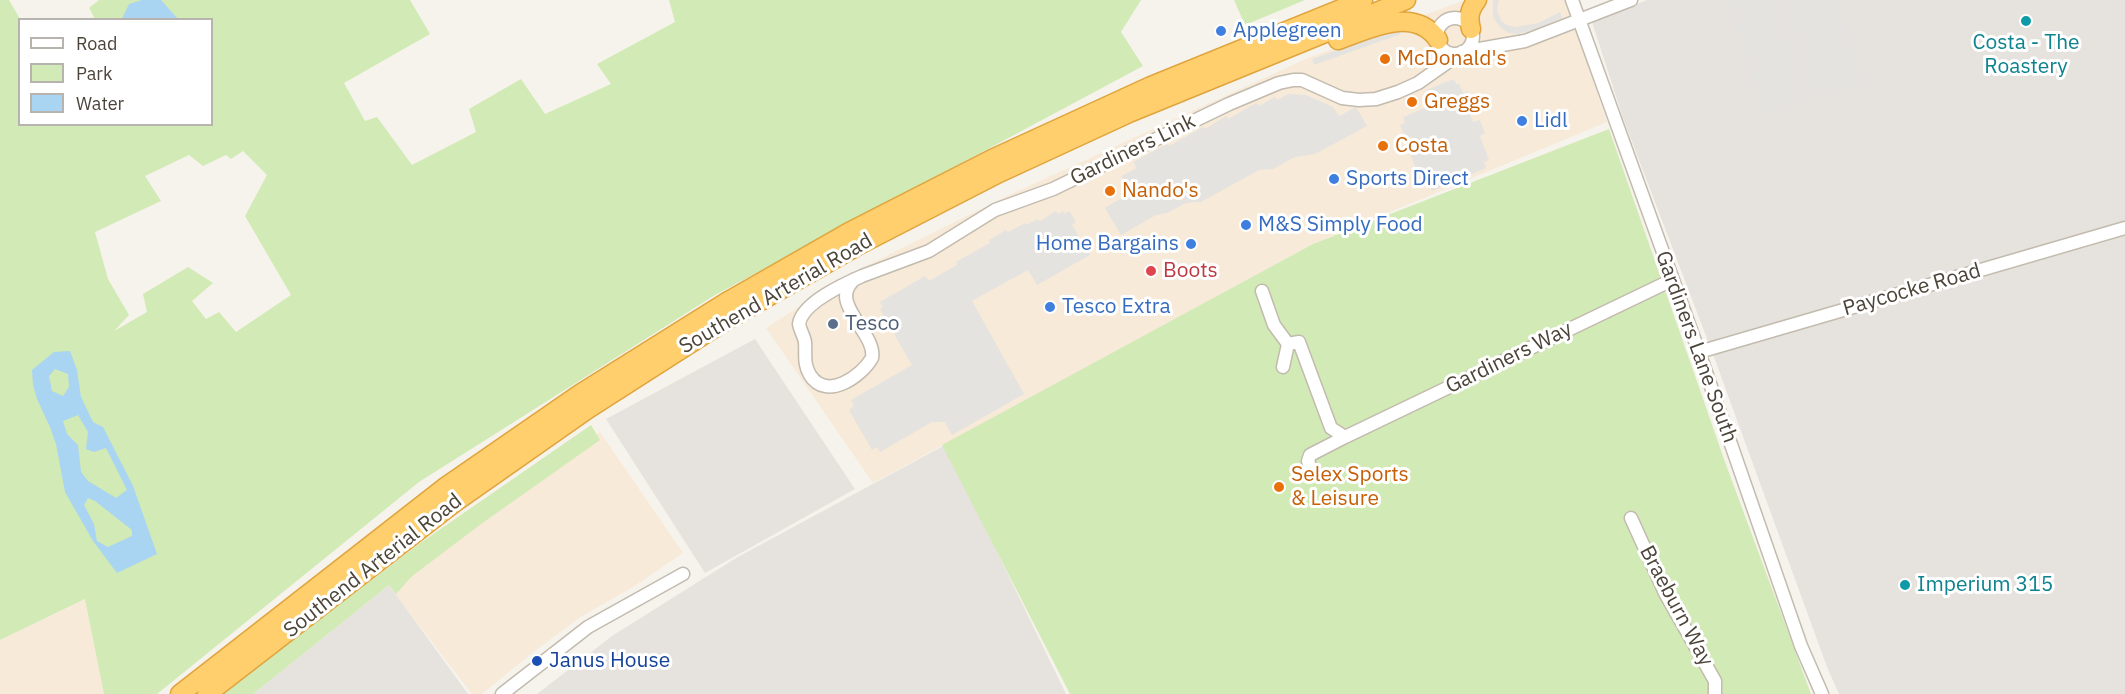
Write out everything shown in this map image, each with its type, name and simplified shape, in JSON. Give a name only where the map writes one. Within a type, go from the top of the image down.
[{"type":"highway","name":"Southend Arterial Road","points":[[180,694],[444,488],[589,388],[730,300],[849,232],[992,159],[1151,86],[1364,0]]},
{"type":"highway","name":"Southend Arterial Road","points":[[207,694],[454,503],[588,408],[727,320],[857,246],[999,172],[1129,113],[1406,0]]},
{"type":"highway","points":[[1471,29],[1470,10],[1476,0]]},
{"type":"highway","points":[[1129,113],[1384,24],[1405,22],[1421,25],[1433,33],[1438,40]]},
{"type":"street","name":"Gardiners Lane South","points":[[1572,0],[1802,646],[1822,694]]},
{"type":"street","points":[[1506,45],[1482,41],[1459,18],[1449,18],[1440,25],[1438,40],[1443,49],[1448,53],[1457,54],[1475,48],[1506,45],[1525,41],[1631,0]]},
{"type":"street","points":[[1462,52],[1472,41],[1471,29]]},
{"type":"street","name":"Gardiners Link","points":[[1418,82],[1432,72],[1436,65],[1440,51],[1438,40]]},
{"type":"street","name":"Gardiners Link","points":[[855,279],[848,287],[846,299],[871,345],[872,358],[851,381],[835,386],[821,384],[810,376],[807,369],[805,343],[799,328],[800,319],[805,311],[817,301],[855,279],[929,251],[995,210],[1053,189],[1229,104],[1279,83],[1302,80],[1342,98],[1367,101],[1391,94],[1418,82],[1462,52]]},
{"type":"street","name":"Paycocke Road","points":[[1699,352],[2125,228]]},
{"type":"street","name":"Gardiners Way","points":[[1312,471],[1308,461],[1310,455],[1672,280]]},
{"type":"street","points":[[1262,291],[1274,325],[1288,344]]},
{"type":"street","points":[[1288,344],[1299,342],[1331,428],[1345,437]]},
{"type":"street","points":[[1282,367],[1288,344]]},
{"type":"street","name":"Braeburn Way","points":[[1630,518],[1665,593],[1715,681],[1715,694]]},
{"type":"street","points":[[502,694],[588,627],[683,574]]},
{"type":"shaded area","points":[[1465,0],[1566,0],[1607,122],[1313,244],[873,483],[766,328],[860,269],[1007,196],[1308,58]]},
{"type":"shaded area","points":[[1493,0],[1499,0],[1497,11],[1501,20],[1515,27],[1538,23],[1560,12],[1562,18],[1540,28],[1518,34],[1508,33],[1493,17]]},
{"type":"shaded area","points":[[1647,0],[2125,0],[2125,694],[1839,694],[1623,118],[1592,22]]},
{"type":"shaded area","points":[[1777,0],[1808,101],[1763,115],[1727,2]]},
{"type":"shaded area","points":[[1839,0],[1865,85],[1813,101],[1783,2]]},
{"type":"shaded area","points":[[1395,29],[1401,34],[1314,65],[1312,59]]},
{"type":"shaded area","points":[[1454,79],[1456,84],[1459,83],[1463,93],[1468,91],[1473,104],[1467,108],[1473,122],[1480,120],[1485,133],[1480,136],[1489,160],[1484,162],[1486,168],[1432,191],[1430,185],[1424,187],[1410,154],[1416,151],[1411,137],[1406,139],[1400,125],[1405,123],[1403,117],[1430,106],[1426,90]]},
{"type":"shaded area","points":[[1288,94],[1306,95],[1333,107],[1339,116],[1356,107],[1367,126],[1315,154],[1295,157],[1273,169],[1259,170],[1201,202],[1186,203],[1167,213],[1156,215],[1121,235],[1105,208],[1128,194],[1121,176],[1137,168],[1133,162],[1203,127],[1205,129],[1226,116],[1228,119],[1256,103],[1259,106],[1275,97],[1277,100]]},
{"type":"shaded area","points":[[1056,211],[1058,214],[1063,211],[1065,214],[1069,211],[1076,222],[1072,225],[1090,255],[1037,285],[1028,270],[972,301],[1024,394],[952,435],[945,422],[932,422],[880,452],[877,447],[872,450],[849,410],[854,406],[851,400],[912,365],[880,309],[883,307],[880,302],[925,276],[929,281],[957,265],[956,262],[990,243],[989,240],[1006,230],[1008,232],[1038,219],[1040,221]]},
{"type":"shaded area","points":[[755,339],[855,489],[705,573],[606,419]]},
{"type":"shaded area","points":[[600,432],[683,553],[633,587],[582,616],[482,694],[472,694],[392,590],[480,515]]},
{"type":"shaded area","points":[[945,445],[1066,694],[537,694],[612,636],[736,558]]},
{"type":"shaded area","points":[[389,585],[468,694],[253,694]]},
{"type":"shaded area","points":[[86,599],[104,694],[0,694],[0,640]]},
{"type":"green space","points":[[0,0],[9,0],[19,18],[18,126],[213,126],[213,18],[94,18],[89,8],[99,0],[410,0],[430,34],[344,83],[365,121],[377,117],[412,165],[476,132],[469,109],[521,79],[545,114],[611,84],[597,64],[675,22],[669,0],[1141,0],[1121,32],[1143,66],[715,295],[419,482],[157,694],[104,694],[85,599],[0,640]],"holes":[[[243,151],[267,175],[245,216],[291,295],[236,332],[219,312],[206,319],[192,301],[213,283],[188,267],[143,294],[147,312],[114,331],[129,315],[108,279],[95,232],[161,201],[145,176],[189,155],[203,166],[226,155],[231,159]]]},
{"type":"green space","points":[[1234,0],[1305,0],[1245,25]]},
{"type":"green space","points":[[1609,129],[1725,462],[1811,694],[1070,694],[942,445],[1313,244]]},
{"type":"green space","points":[[591,425],[600,440],[481,524],[411,577],[396,594],[389,585],[253,694],[222,694],[416,546]]},
{"type":"water","points":[[142,0],[161,0],[177,18],[122,18],[129,4]]},
{"type":"water","points":[[70,351],[77,370],[81,397],[93,422],[103,427],[133,486],[157,554],[117,573],[93,541],[65,492],[56,444],[33,385],[32,370],[54,352]],"holes":[[[55,369],[68,374],[69,387],[63,396],[52,391],[49,376]],[[78,415],[88,432],[86,449],[94,452],[106,448],[127,490],[116,498],[88,481],[81,472],[78,445],[67,434],[63,421]],[[88,498],[95,501],[132,530],[132,536],[108,547],[97,541],[94,524],[84,505]]]},
{"type":"place","name":"Costa - The Roastery","points":[[2026,21]]},
{"type":"place","name":"Applegreen","points":[[1221,31]]},
{"type":"place","name":"McDonald's","points":[[1385,59]]},
{"type":"place","name":"Greggs","points":[[1412,102]]},
{"type":"place","name":"Lidl","points":[[1522,121]]},
{"type":"place","name":"Costa","points":[[1383,146]]},
{"type":"place","name":"Sports Direct","points":[[1334,179]]},
{"type":"place","name":"Nando's","points":[[1110,191]]},
{"type":"place","name":"M&S Simply Food","points":[[1246,225]]},
{"type":"place","name":"Home Bargains","points":[[1191,244]]},
{"type":"place","name":"Boots","points":[[1151,271]]},
{"type":"place","name":"Tesco Extra","points":[[1050,307]]},
{"type":"place","name":"Tesco","points":[[833,324]]},
{"type":"place","name":"Selex Sports & Leisure","points":[[1279,487]]},
{"type":"place","name":"Imperium 315","points":[[1905,585]]},
{"type":"place","name":"Janus House","points":[[537,661]]}]
